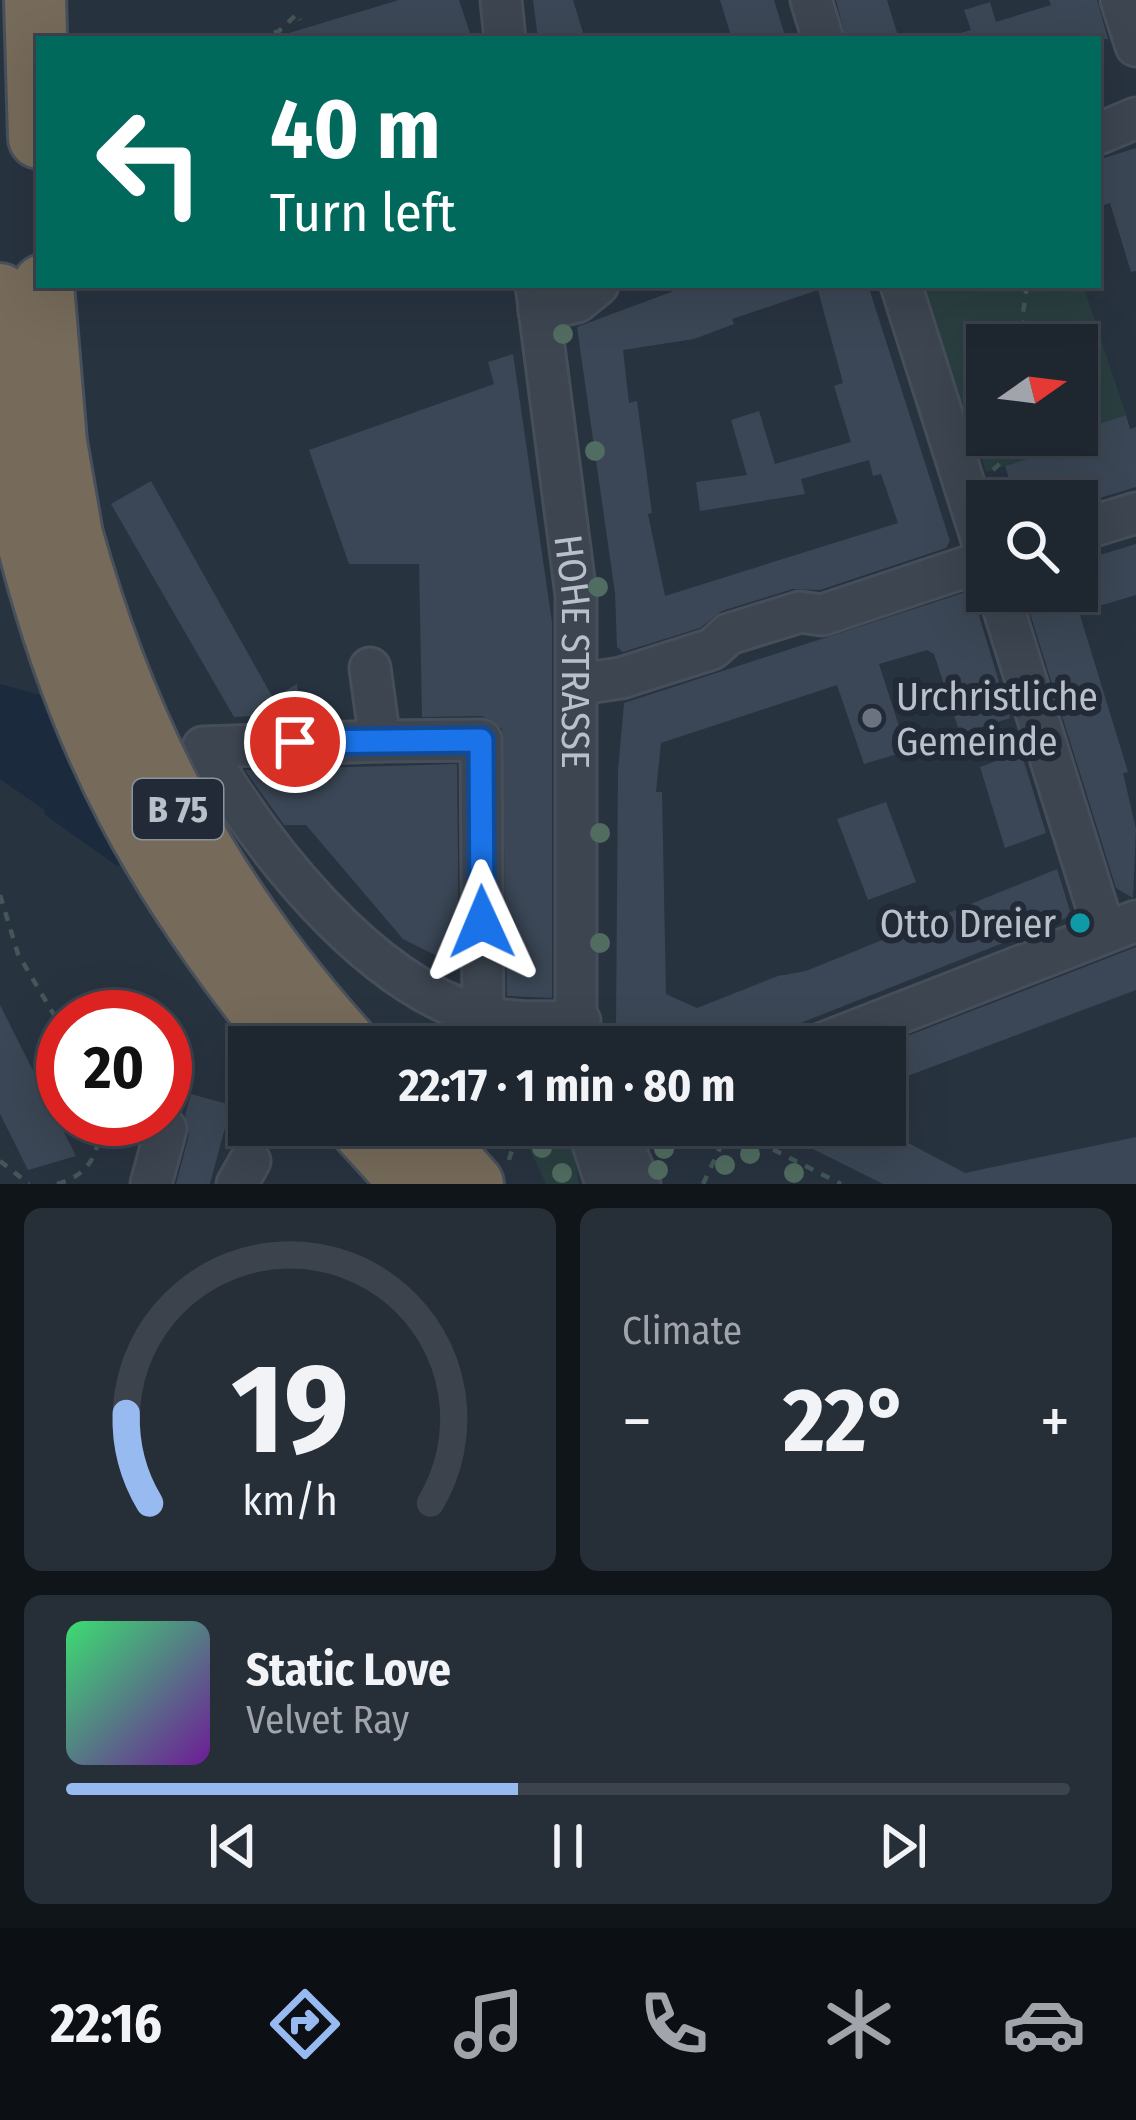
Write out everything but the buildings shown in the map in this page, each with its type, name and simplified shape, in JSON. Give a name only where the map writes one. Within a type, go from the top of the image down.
[{"type":"highway","points":[[34,0],[36,56]]},
{"type":"highway","name":"B 75","points":[[44,288],[56,442],[50,540],[54,645],[110,782],[154,864],[273,1026]]},
{"type":"highway","name":"B 75","points":[[0,294],[4,372],[50,540],[196,842],[260,938],[333,1026]]},
{"type":"highway","points":[[377,1146],[412,1184]]},
{"type":"highway","points":[[450,1146],[490,1174]]},
{"type":"street","points":[[501,0],[506,36]]},
{"type":"street","points":[[811,0],[822,36]]},
{"type":"street","points":[[1121,0],[1136,46]]},
{"type":"street","points":[[1101,133],[1136,118]]},
{"type":"street","points":[[537,298],[577,302],[594,288]]},
{"type":"street","points":[[902,288],[966,491]]},
{"type":"street","name":"HOHE STRASSE","points":[[537,298],[576,596],[582,1026]]},
{"type":"street","points":[[1098,525],[1136,513]]},
{"type":"street","points":[[580,684],[621,679],[712,649],[729,634],[800,612],[822,615],[966,565]]},
{"type":"street","points":[[867,1026],[1120,927],[1006,612]]},
{"type":"street","points":[[370,668],[380,741]]},
{"type":"street","points":[[483,1016],[481,740],[203,747],[243,814],[328,909],[408,981],[483,1016],[528,1026]]},
{"type":"street","points":[[151,1184],[161,1146]]},
{"type":"street","points":[[603,1146],[606,1184]]},
{"type":"street","points":[[614,1146],[640,1184]]},
{"type":"path","points":[[265,36],[279,31],[297,14],[301,20]]},
{"type":"path","points":[[1023,324],[1027,288]]},
{"type":"path","points":[[984,477],[1008,456]]},
{"type":"path","points":[[0,895],[19,954],[40,990]]},
{"type":"path","points":[[57,1184],[71,1180],[97,1155],[98,1146]]},
{"type":"path","points":[[490,1174],[506,1146]]},
{"type":"path","points":[[703,1184],[719,1146]]},
{"type":"path","points":[[765,1146],[841,1184]]},
{"type":"path","points":[[0,1161],[29,1184]]},
{"type":"green space","points":[[923,288],[1084,288],[1096,324],[966,324],[966,414]]},
{"type":"green space","points":[[1098,330],[1126,415],[1098,424]]},
{"type":"green space","points":[[981,456],[1037,456],[986,472]]},
{"type":"green space","points":[[528,1146],[573,1146],[579,1184],[546,1184]]},
{"type":"water","points":[[0,684],[51,698],[130,870],[0,779]]},
{"type":"waterway","points":[[49,812],[118,861]]},
{"type":"place","name":"Urchristliche Gemeinde","points":[[872,718]]},
{"type":"place","name":"Otto Dreier","points":[[1080,923]]},
{"type":"route","points":[[295,742],[481,740],[482,922]]}]
